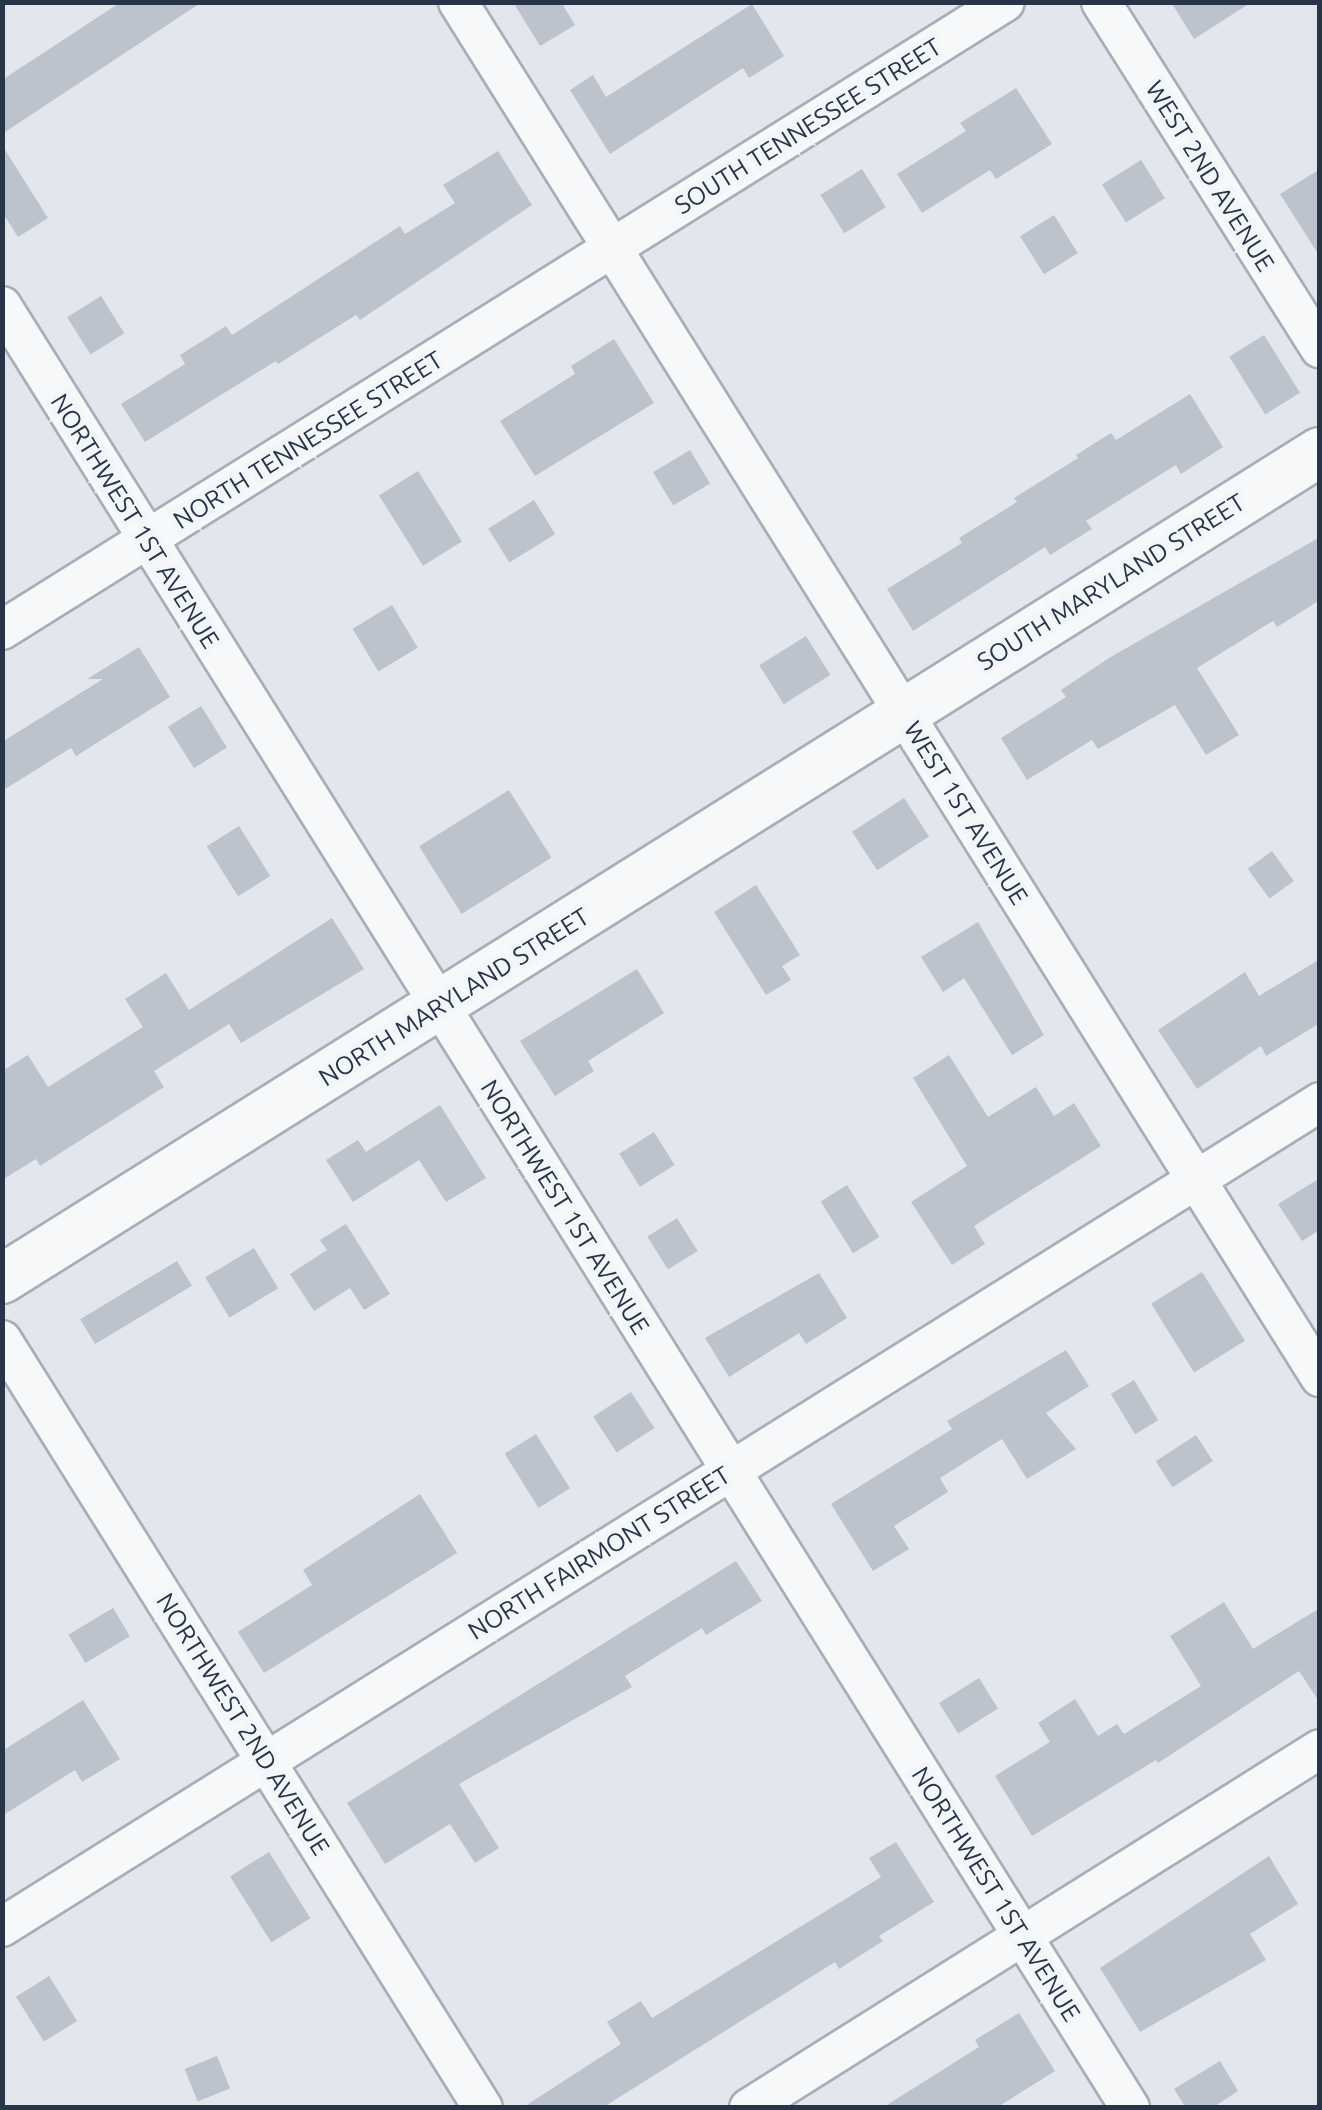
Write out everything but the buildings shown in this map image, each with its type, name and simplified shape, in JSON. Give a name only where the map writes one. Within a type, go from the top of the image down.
[{"type":"street","name":"WEST 1ST AVENUE","points":[[458,2],[1320,1377]]},
{"type":"street","name":"SOUTH TENNESSEE STREET","points":[[612,248],[1004,2]]},
{"type":"street","name":"WEST 2ND AVENUE","points":[[1101,2],[1320,349]]},
{"type":"street","name":"NORTH TENNESSEE STREET","points":[[2,630],[612,248]]},
{"type":"street","name":"NORTHWEST 1ST AVENUE","points":[[2,306],[1130,2108]]},
{"type":"street","name":"SOUTH MARYLAND STREET","points":[[903,713],[1320,452]]},
{"type":"street","name":"NORTH MARYLAND STREET","points":[[2,1278],[903,713]]},
{"type":"street","name":"NORTH FAIRMONT STREET","points":[[2,1927],[1320,1102]]},
{"type":"street","name":"NORTHWEST 2ND AVENUE","points":[[2,1340],[484,2108]]},
{"type":"street","points":[[749,2108],[1320,1749]]}]
